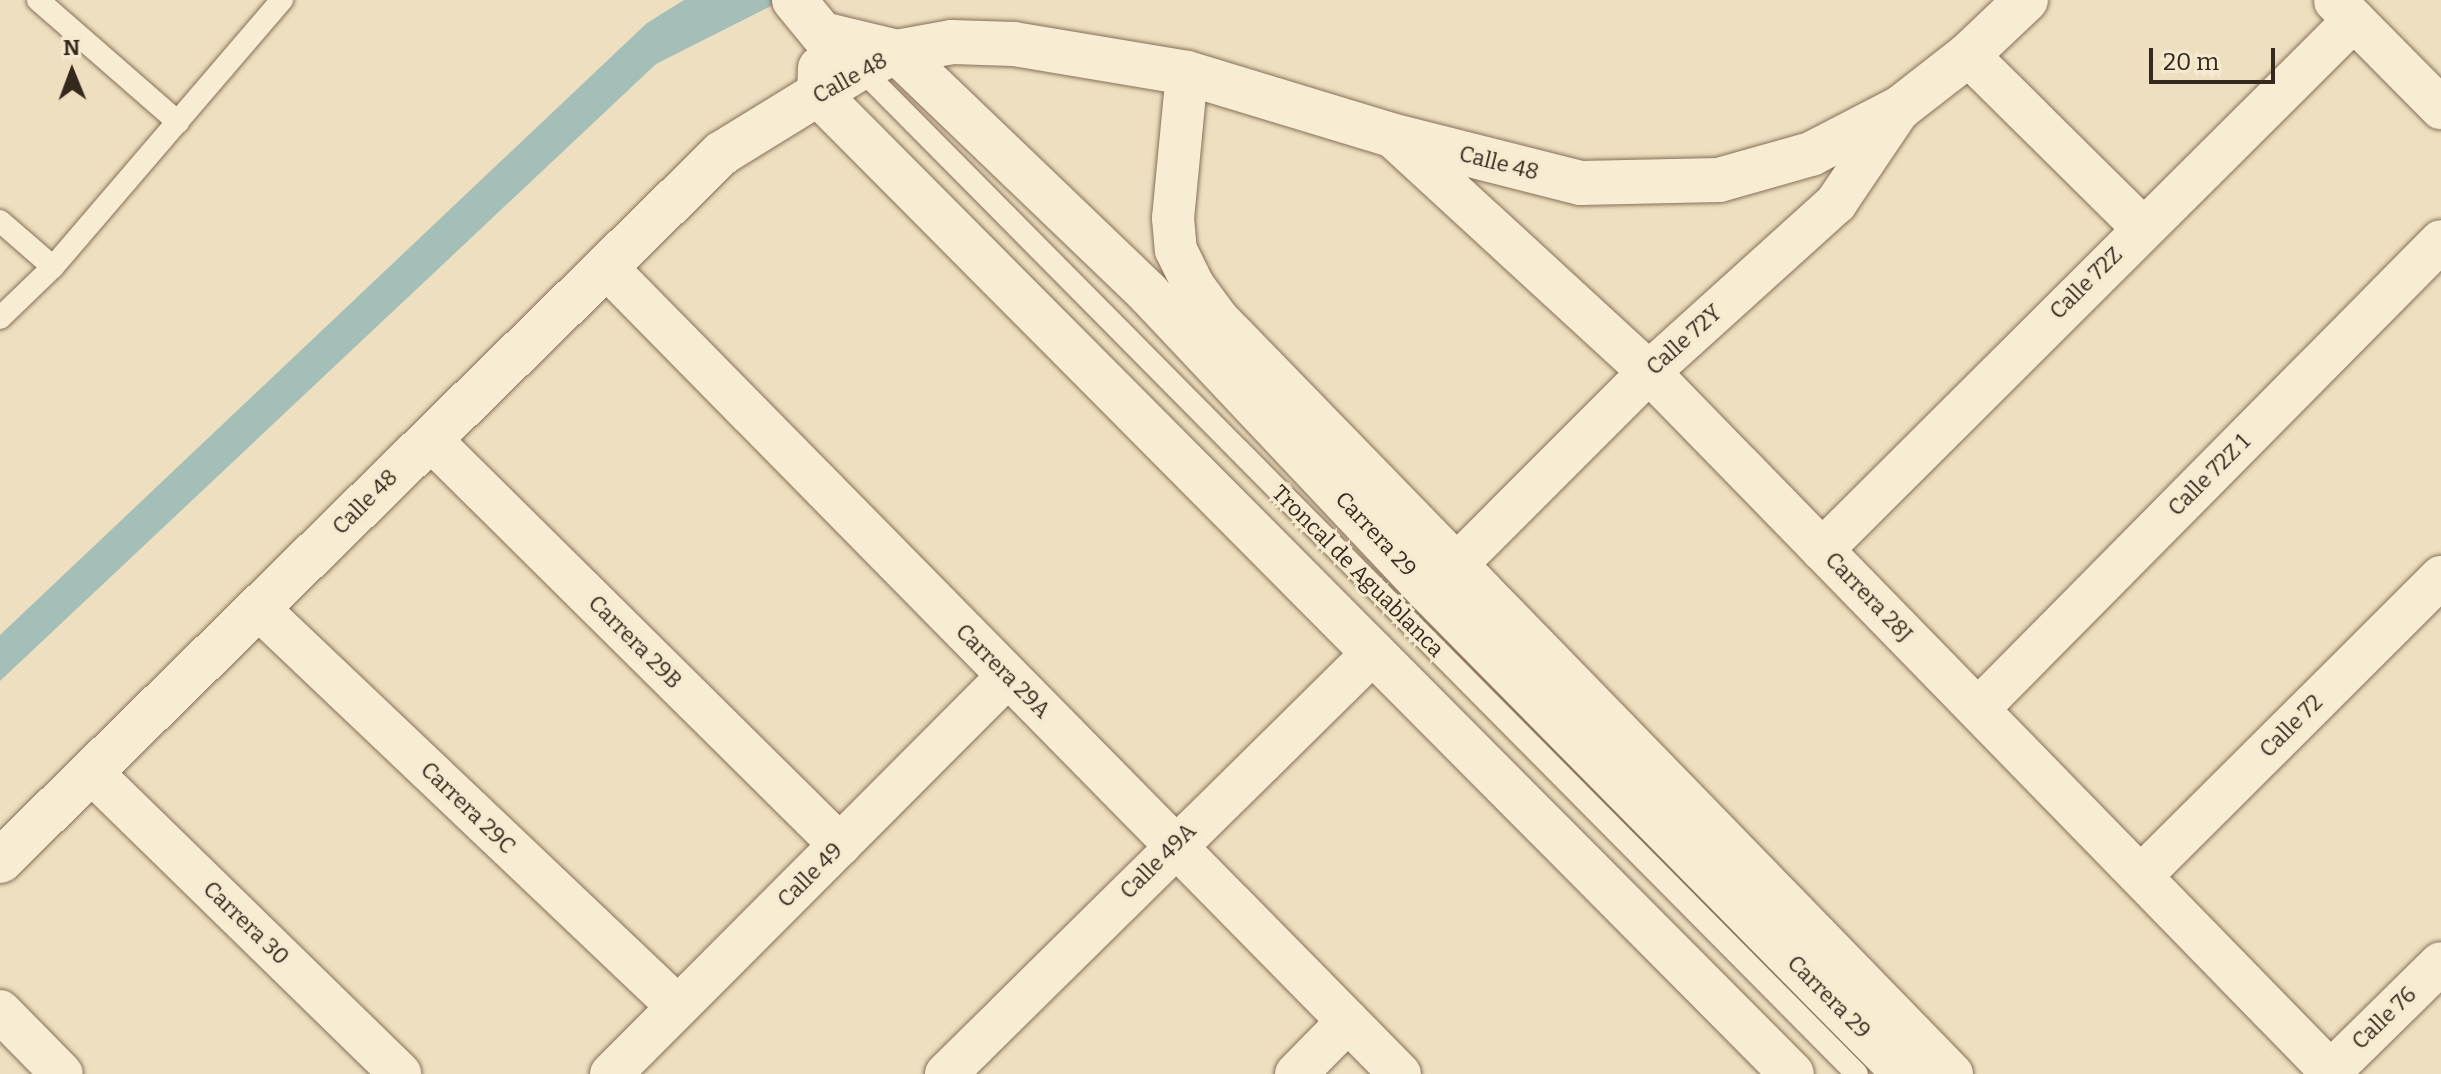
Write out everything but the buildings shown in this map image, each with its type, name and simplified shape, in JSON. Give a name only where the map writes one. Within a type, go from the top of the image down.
[{"type":"street","name":"Calle 48","points":[[0,861],[722,153],[879,60],[952,42],[1014,44],[1187,73],[1391,135],[1581,183],[1719,180],[1811,154],[1900,108],[1968,55],[2026,0]]},
{"type":"street","points":[[2344,10],[2441,108]]},
{"type":"street","name":"Calle 72Z","points":[[1822,550],[2142,227],[2344,10]]},
{"type":"street","points":[[807,15],[879,60]]},
{"type":"street","points":[[807,15],[819,95],[1792,1074]]},
{"type":"street","points":[[1968,55],[2142,227]]},
{"type":"street","name":"Carrera 29","points":[[879,60],[1240,385],[1428,590],[1905,1074]]},
{"type":"street","points":[[1187,73],[1173,218],[1176,250],[1193,285],[1218,319],[1952,1074]]},
{"type":"street","name":"Calle 72Y","points":[[1457,564],[1649,372],[1836,203],[1900,108]]},
{"type":"street","name":"Carrera 28J","points":[[1391,135],[1649,372],[2331,1073]]},
{"type":"street","name":"Calle 72Z 1","points":[[1978,709],[2441,241]]},
{"type":"street","name":"Carrera 29A","points":[[606,267],[1400,1074]]},
{"type":"street","name":"Carrera 29B","points":[[430,439],[840,845]]},
{"type":"street","name":"Calle 72","points":[[2141,876],[2441,577]]},
{"type":"street","name":"Carrera 29C","points":[[258,608],[678,1007]]},
{"type":"street","name":"Calle 49A","points":[[946,1074],[1174,844],[1374,652]]},
{"type":"street","name":"Calle 49","points":[[611,1074],[1008,676]]},
{"type":"street","name":"Carrera 30","points":[[91,772],[400,1074]]},
{"type":"street","name":"Calle 76","points":[[2331,1073],[2441,963]]},
{"type":"street","points":[[0,1011],[62,1074]]},
{"type":"street","points":[[1296,1074],[1348,1021]]},
{"type":"lane","points":[[38,0],[178,122]]},
{"type":"lane","points":[[0,318],[53,267],[282,0]]},
{"type":"lane","name":"Troncal de Aguablanca","points":[[879,60],[1857,1074]]},
{"type":"lane","points":[[0,221],[53,267]]},
{"type":"water","points":[[684,0],[783,0],[656,64],[0,681],[0,635],[647,23]]}]
